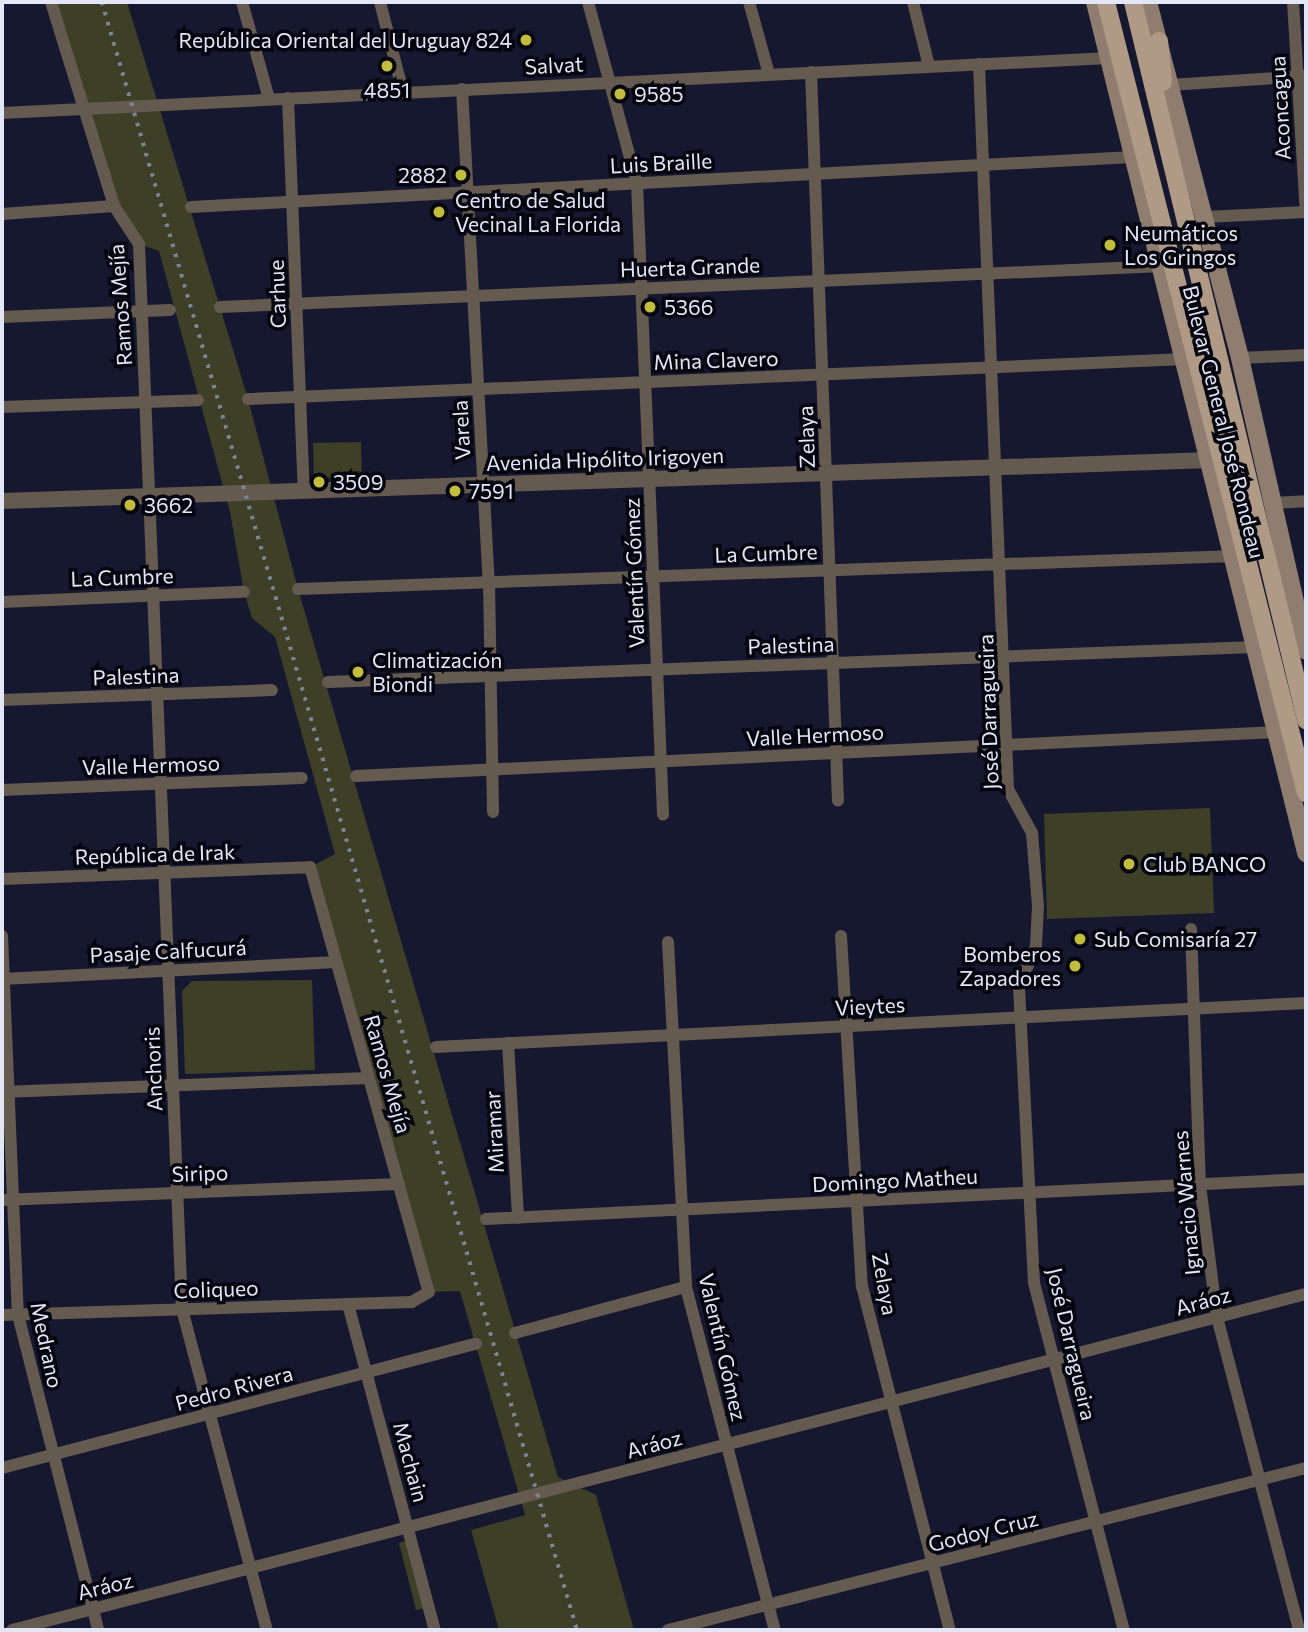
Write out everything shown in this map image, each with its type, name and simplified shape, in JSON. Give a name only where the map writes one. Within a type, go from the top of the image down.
[{"type":"main road","name":"Bulevar General José Rondeau","points":[[1094,2],[1185,359],[1221,461]]},
{"type":"main road","name":"Bulevar General José Rondeau","points":[[1106,2],[1179,281],[1232,514],[1306,793]]},
{"type":"main road","name":"Bulevar General José Rondeau","points":[[1133,2],[1168,141],[1254,454],[1306,720]]},
{"type":"main road","name":"Bulevar General José Rondeau","points":[[1148,2],[1240,358],[1254,454],[1252,486],[1265,505],[1299,593],[1306,651]]},
{"type":"main road","points":[[1159,41],[1168,141]]},
{"type":"main road","points":[[1175,320],[1179,281]]},
{"type":"main road","points":[[1221,461],[1254,454]]},
{"type":"main road","points":[[1221,461],[1252,486]]},
{"type":"main road","points":[[1232,514],[1265,505]]},
{"type":"main road","name":"Bulevar General José Rondeau","points":[[1232,514],[1234,556],[1306,853]]},
{"type":"street","name":"Ramos Mejía","points":[[51,2],[114,206],[139,244],[149,496]]},
{"type":"street","points":[[242,2],[269,99]]},
{"type":"street","points":[[380,2],[403,92]]},
{"type":"street","name":"Valentín Gómez","points":[[588,2],[637,183],[663,814]]},
{"type":"street","points":[[749,2],[769,74]]},
{"type":"street","points":[[913,2],[929,66]]},
{"type":"street","name":"Aconcagua","points":[[1293,2],[1302,77],[1306,212]]},
{"type":"street","name":"Salvat","points":[[2,113],[1109,58]]},
{"type":"street","name":"José Darragueira","points":[[979,64],[1005,656],[1008,789],[1032,833],[1038,906],[1036,946],[1019,987],[1034,1283],[1124,1630]]},
{"type":"street","name":"Zelaya","points":[[811,72],[838,800]]},
{"type":"street","points":[[1170,85],[1302,77]]},
{"type":"street","name":"Varela","points":[[462,89],[489,582],[493,812]]},
{"type":"street","name":"Carhue","points":[[288,98],[304,489]]},
{"type":"street","name":"Luis Braille","points":[[191,207],[1133,157]]},
{"type":"street","points":[[2,214],[114,206]]},
{"type":"street","points":[[1205,217],[1306,212]]},
{"type":"street","name":"Huerta Grande","points":[[220,307],[1162,266]]},
{"type":"street","points":[[2,317],[170,310]]},
{"type":"street","points":[[1240,358],[1306,355]]},
{"type":"street","name":"Mina Clavero","points":[[248,399],[1185,359]]},
{"type":"street","points":[[2,407],[198,400]]},
{"type":"street","name":"Avenida Hipólito Irigoyen","points":[[2,501],[1221,461]]},
{"type":"street","name":"Anchoris","points":[[149,496],[182,1309],[267,1630]]},
{"type":"street","points":[[1265,505],[1306,501]]},
{"type":"street","name":"La Cumbre","points":[[298,589],[1234,556]]},
{"type":"street","name":"La Cumbre","points":[[2,602],[244,592]]},
{"type":"street","name":"Palestina","points":[[328,682],[1255,647]]},
{"type":"street","name":"Palestina","points":[[2,700],[272,691]]},
{"type":"street","name":"Valle Hermoso","points":[[356,776],[1276,733]]},
{"type":"street","name":"Valle Hermoso","points":[[2,790],[302,778]]},
{"type":"street","name":"Ramos Mejía","points":[[310,867],[429,1292]]},
{"type":"street","name":"República de Irak","points":[[2,879],[310,867]]},
{"type":"street","name":"Ignacio Warnes","points":[[1191,929],[1199,1185],[1217,1317],[1299,1630]]},
{"type":"street","name":"Medrano","points":[[2,936],[7,1200],[18,1315],[98,1630]]},
{"type":"street","name":"Zelaya","points":[[841,936],[862,1286],[950,1630]]},
{"type":"street","name":"Valentín Gómez","points":[[668,942],[686,1287],[775,1630]]},
{"type":"street","name":"Pasaje Calfucurá","points":[[3,979],[337,962]]},
{"type":"street","name":"Vieytes","points":[[436,1046],[1306,1003]]},
{"type":"street","name":"Miramar","points":[[508,1043],[519,1218]]},
{"type":"street","points":[[5,1092],[369,1078]]},
{"type":"street","name":"Domingo Matheu","points":[[486,1219],[1306,1180]]},
{"type":"street","name":"Siripo","points":[[7,1200],[399,1184]]},
{"type":"street","points":[[515,1333],[686,1287]]},
{"type":"street","name":"Coliqueo","points":[[2,1315],[412,1302],[429,1292]]},
{"type":"street","name":"Aráoz","points":[[12,1630],[1306,1294]]},
{"type":"street","name":"Machain","points":[[348,1304],[435,1630]]},
{"type":"street","name":"Pedro Rivera","points":[[2,1468],[476,1344]]},
{"type":"street","name":"Godoy Cruz","points":[[668,1630],[1306,1468]]},
{"type":"green space","points":[[51,2],[127,2],[248,399],[298,589],[558,1477],[596,1495],[634,1630],[499,1630],[471,1530],[525,1515],[460,1291],[429,1292],[310,867],[335,854],[275,637],[252,618],[244,592],[230,512],[159,251],[139,244],[114,206]]},
{"type":"green space","points":[[361,442],[362,477],[314,478],[313,443]]},
{"type":"green space","name":"Club BANCO","points":[[1210,808],[1214,913],[1047,919],[1044,814]]},
{"type":"green space","points":[[312,980],[315,1070],[185,1074],[182,991],[192,981]]},
{"type":"green space","points":[[408,1540],[425,1608],[416,1610],[399,1543]]},
{"type":"railway","points":[[102,2],[577,1630]]},
{"type":"place","name":"República Oriental del Uruguay 824","points":[[526,40]]},
{"type":"place","name":"4851","points":[[387,66]]},
{"type":"place","name":"9585","points":[[620,94]]},
{"type":"place","name":"2882","points":[[461,175]]},
{"type":"place","name":"Centro de Salud Vecinal La Florida","points":[[439,212]]},
{"type":"place","name":"Neumáticos Los Gringos","points":[[1110,245]]},
{"type":"place","name":"5366","points":[[650,307]]},
{"type":"place","name":"3509","points":[[319,482]]},
{"type":"place","name":"7591","points":[[455,491]]},
{"type":"place","name":"3662","points":[[130,505]]},
{"type":"place","name":"Climatización Biondi","points":[[358,672]]},
{"type":"place","name":"Club BANCO","points":[[1129,864]]},
{"type":"place","name":"Sub Comisaría 27","points":[[1080,939]]},
{"type":"place","name":"Bomberos Zapadores","points":[[1075,966]]}]
